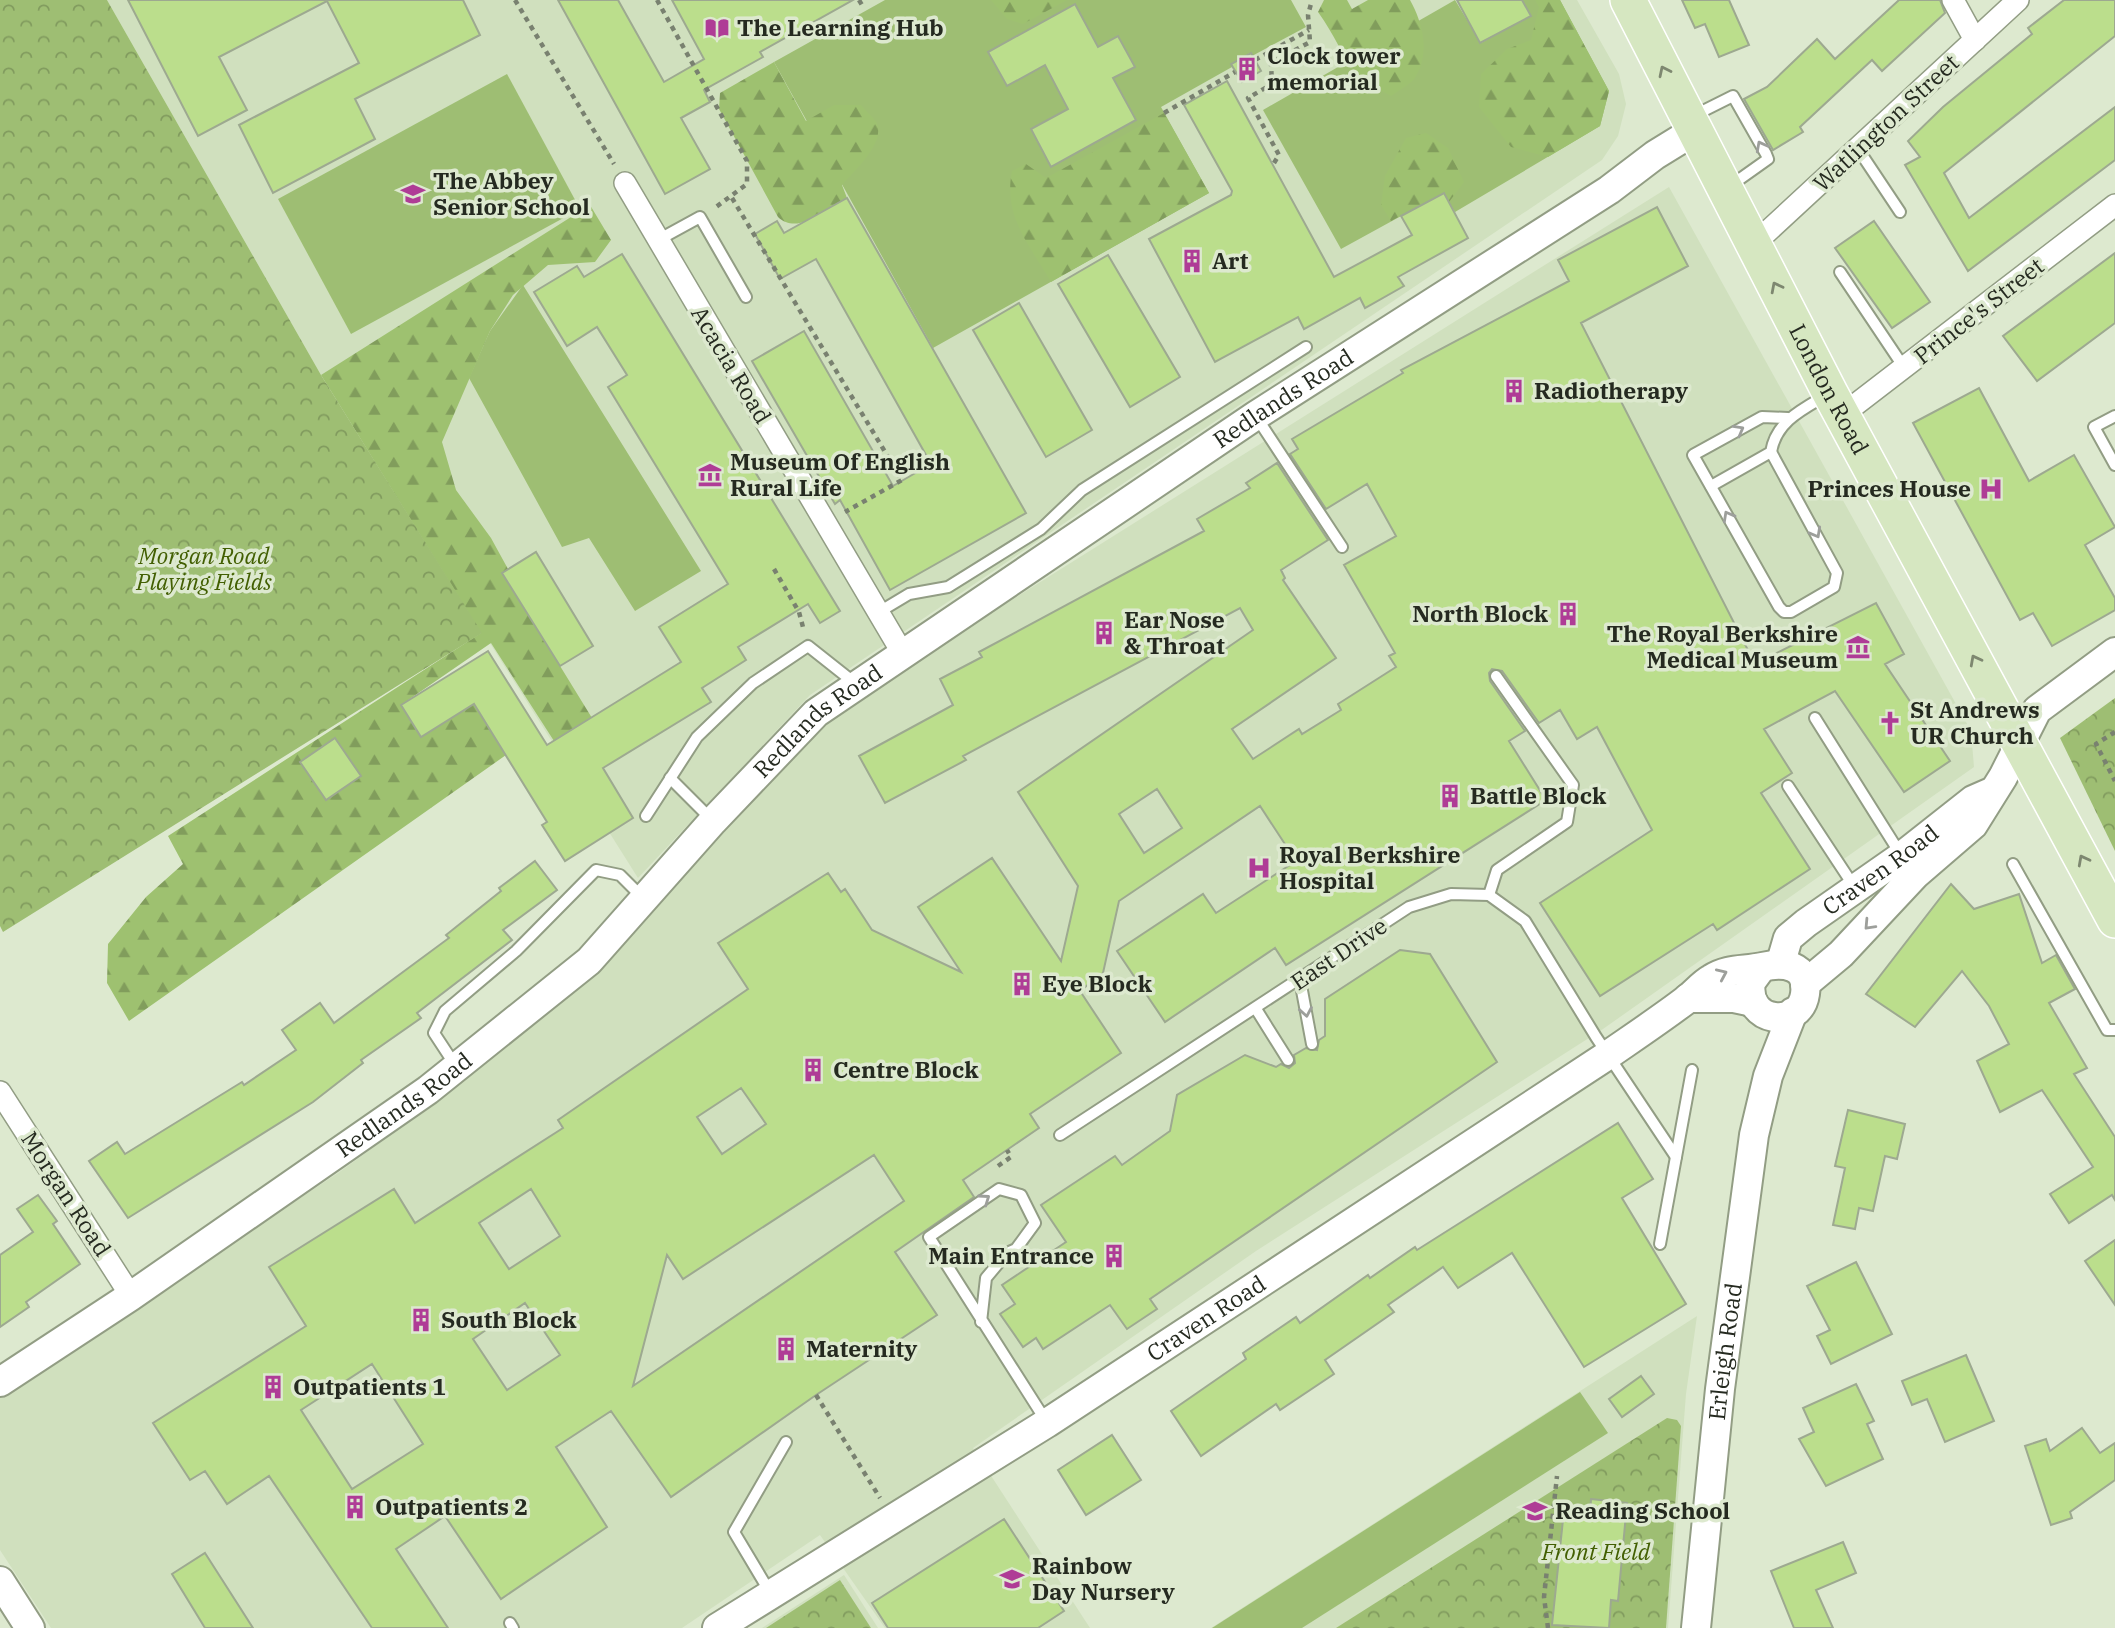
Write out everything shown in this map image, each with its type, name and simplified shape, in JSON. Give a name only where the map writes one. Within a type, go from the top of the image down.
[{"type":"main road","name":"London Road","points":[[1628,0],[1836,404],[2115,920]]},
{"type":"street","points":[[1953,0],[1975,40]]},
{"type":"street","name":"Watlington Street","points":[[1754,244],[2018,0]]},
{"type":"street","name":"Redlands Road","points":[[0,1382],[131,1296],[428,1090],[589,961],[713,821],[816,713],[1255,416],[1609,190],[1691,125]]},
{"type":"street","name":"Acacia Road","points":[[625,183],[903,654]]},
{"type":"street","name":"Prince's Street","points":[[1836,404],[1905,369],[2115,205]]},
{"type":"street","name":"Craven Road","points":[[1759,1008],[1751,982],[1771,964],[1788,938],[1855,888],[1909,865],[1973,825],[1995,791],[2037,710],[2115,652]]},
{"type":"street","name":"Craven Road","points":[[1793,1012],[1803,1001],[1805,984],[1841,954],[1909,865]]},
{"type":"street","points":[[1771,964],[1794,967],[1805,984]]},
{"type":"street","name":"Craven Road","points":[[717,1628],[1047,1423],[1608,1055],[1710,979],[1734,968],[1771,964]]},
{"type":"street","points":[[1688,998],[1734,998],[1780,1018],[1793,1012]]},
{"type":"street","name":"Erleigh Road","points":[[1759,1008],[1768,1076]]},
{"type":"street","name":"Erleigh Road","points":[[1696,1628],[1720,1389],[1754,1135],[1768,1076],[1793,1012]]},
{"type":"street","name":"Morgan Road","points":[[0,1092],[131,1296]]},
{"type":"street","points":[[0,1581],[30,1628]]},
{"type":"lane","points":[[1691,125],[1733,96],[1766,154],[1768,159],[1725,190]]},
{"type":"lane","points":[[1858,149],[1900,212]]},
{"type":"lane","points":[[657,240],[700,217],[746,298]]},
{"type":"lane","points":[[1840,272],[1905,369]]},
{"type":"lane","points":[[879,612],[909,594],[948,587],[1041,529],[1082,490],[1306,347]]},
{"type":"lane","points":[[1788,418],[1773,442],[1771,452],[1837,573],[1834,587],[1791,612],[1779,607],[1693,455],[1762,417],[1788,418],[1836,404]]},
{"type":"lane","points":[[1255,416],[1342,547]]},
{"type":"lane","points":[[2115,416],[2094,428],[2115,465]]},
{"type":"lane","points":[[1711,486],[1771,452]]},
{"type":"lane","points":[[646,816],[697,737],[753,683],[808,646],[856,684]]},
{"type":"lane","points":[[1496,676],[1573,785],[1567,822],[1497,870],[1489,895],[1525,921],[1633,1095],[1676,1157]]},
{"type":"lane","points":[[1815,718],[1909,865]]},
{"type":"lane","points":[[670,778],[713,821]]},
{"type":"lane","points":[[1788,786],[1855,888]]},
{"type":"lane","points":[[2013,864],[2107,1030],[2115,1030]]},
{"type":"lane","points":[[457,1067],[434,1033],[445,1011],[516,951],[596,870],[620,875],[644,899]]},
{"type":"lane","name":"East Drive","points":[[1060,1135],[1409,907],[1451,894],[1489,895]]},
{"type":"lane","points":[[1300,980],[1312,1044]]},
{"type":"lane","points":[[1256,1009],[1288,1060]]},
{"type":"lane","points":[[1660,1244],[1692,1070]]},
{"type":"lane","points":[[981,1322],[986,1278],[1007,1253],[1016,1249],[1035,1223],[1021,1195],[999,1189],[929,1237],[981,1322],[1047,1423]]},
{"type":"lane","points":[[771,1594],[734,1532],[786,1442]]},
{"type":"path","points":[[515,0],[625,183]]},
{"type":"path","points":[[657,0],[747,161],[747,184],[732,198],[700,217]]},
{"type":"path","points":[[1274,163],[1279,155],[1248,98],[1272,84],[1271,63],[1310,42],[1308,15],[1312,0]]},
{"type":"path","points":[[1255,60],[1309,30]]},
{"type":"path","points":[[1164,113],[1235,72]]},
{"type":"path","points":[[732,198],[902,480],[826,523]]},
{"type":"path","points":[[774,569],[799,612],[808,646]]},
{"type":"path","points":[[2115,732],[2096,744],[2115,781]]},
{"type":"path","points":[[998,1166],[1011,1157],[1007,1150]]},
{"type":"path","points":[[816,1395],[882,1502]]},
{"type":"path","points":[[1548,1628],[1544,1597],[1558,1476]]},
{"type":"shaded area","points":[[107,0],[1577,0],[1619,74],[1626,104],[1618,136],[1602,160],[810,695],[638,878],[321,375]]},
{"type":"shaded area","name":"Royal Berkshire Hospital","points":[[1669,187],[1971,731],[1974,767],[1603,1029],[1256,1251],[973,1448],[1090,1628],[885,1628],[820,1535],[682,1628],[51,1628],[0,1550],[0,1396],[338,1173],[440,1099],[596,969],[827,716]]},
{"type":"shaded area","name":"Reading School","points":[[1697,1316],[1686,1394],[1668,1628],[1211,1628]]},
{"type":"shaded area","points":[[844,1575],[878,1628],[762,1628]]},
{"type":"green space","name":"Morgan Road Playing Fields","points":[[0,0],[107,0],[321,375],[482,633],[3,932],[0,926]]},
{"type":"green space","points":[[885,0],[1291,0],[1306,27],[1252,56],[1250,53],[1231,64],[1232,67],[1161,107],[1209,193],[933,348],[774,62]]},
{"type":"green space","points":[[991,0],[1067,0],[1023,24],[1007,19]]},
{"type":"green space","points":[[1324,0],[1347,0],[1352,9],[1368,0],[1410,0],[1421,29],[1424,50],[1414,79],[1391,96],[1365,81],[1349,63],[1318,12]]},
{"type":"green space","points":[[1455,0],[1481,43],[1530,16],[1522,0],[1560,0],[1609,91],[1600,126],[1455,212],[1443,193],[1341,249],[1263,110]]},
{"type":"green space","points":[[1535,0],[1560,0],[1609,91],[1600,126],[1548,157],[1511,147],[1479,107],[1481,74],[1507,49],[1531,40],[1539,7]]},
{"type":"green space","points":[[774,62],[806,121],[834,105],[861,105],[876,122],[878,130],[868,156],[842,185],[847,198],[812,219],[794,224],[778,217],[719,109],[720,93]]},
{"type":"green space","points":[[507,74],[580,209],[351,334],[278,199]]},
{"type":"green space","points":[[1164,113],[1209,193],[1051,282],[1015,216],[1010,187],[1012,171],[1026,164],[1046,178]]},
{"type":"green space","points":[[1426,133],[1448,148],[1464,182],[1449,202],[1443,193],[1391,221],[1381,205],[1385,176],[1406,138]]},
{"type":"green space","points":[[590,205],[611,240],[595,262],[548,265],[513,295],[490,331],[442,442],[456,490],[491,538],[508,569],[503,573],[592,718],[554,741],[491,643],[401,705],[421,737],[474,704],[506,755],[129,1021],[107,983],[108,944],[146,897],[183,864],[168,836],[481,633],[321,375]]},
{"type":"green space","points":[[523,285],[701,571],[635,611],[589,538],[562,547],[469,378],[490,331]]},
{"type":"green space","points":[[2115,698],[2115,851],[2060,738]]},
{"type":"green space","points":[[1580,1392],[1608,1433],[1302,1628],[1212,1628]]},
{"type":"green space","name":"Front Field","points":[[1667,1418],[1677,1420],[1681,1426],[1666,1628],[1336,1628]]},
{"type":"green space","points":[[840,1580],[871,1628],[766,1628]]},
{"type":"building","points":[[128,0],[463,0],[480,35],[355,99],[375,139],[273,193],[239,125],[359,63],[327,1],[219,57],[247,110],[198,136]]},
{"type":"building","points":[[558,0],[618,0],[664,82],[704,59],[672,0],[853,0],[760,52],[763,57],[704,90],[710,102],[681,118],[710,169],[665,194]]},
{"type":"building","points":[[1457,0],[1522,0],[1531,16],[1480,43]]},
{"type":"building","points":[[1682,0],[1729,0],[1749,45],[1719,57],[1705,24],[1695,28]]},
{"type":"building","points":[[1899,0],[1940,0],[1945,13],[1882,71],[1872,60],[1800,127],[1803,132],[1773,150],[1744,99],[1767,87],[1817,39],[1835,59]]},
{"type":"building","points":[[2064,0],[2115,0],[2115,36],[1944,173],[1969,218],[2115,107],[2115,160],[1968,271],[1905,165],[1920,157],[1908,141],[1943,107],[2032,34],[2028,28]]},
{"type":"building","points":[[1075,4],[1098,47],[1118,36],[1135,67],[1113,78],[1136,120],[1051,167],[1031,129],[1068,109],[1045,65],[1007,86],[988,52]]},
{"type":"building","name":"Clock tower memorial","points":[[1251,53],[1261,71],[1242,82],[1231,64]]},
{"type":"building","points":[[1227,81],[1334,277],[1412,235],[1401,216],[1444,193],[1468,238],[1398,277],[1404,286],[1365,308],[1360,298],[1304,329],[1298,317],[1215,362],[1149,239],[1231,195],[1232,191],[1184,105]]},
{"type":"building","points":[[847,198],[1026,513],[890,590],[840,500],[835,504],[752,361],[804,331],[893,486],[931,464],[816,259],[780,279],[755,234],[777,221],[784,233]]},
{"type":"building","points":[[1657,207],[1688,266],[1581,323],[1755,664],[1876,603],[1904,654],[1885,664],[1950,761],[1904,792],[1835,691],[1764,729],[1792,773],[1761,793],[1810,869],[1717,930],[1713,924],[1600,996],[1540,903],[1652,830],[1597,727],[1577,739],[1560,710],[1539,723],[1502,671],[1492,669],[1489,673],[1490,681],[1525,731],[1509,741],[1546,800],[1286,965],[1275,948],[1165,1022],[1117,951],[1203,894],[1216,913],[1296,861],[1260,806],[1119,901],[1103,973],[1080,991],[1121,1053],[1030,1114],[1039,1128],[963,1180],[974,1197],[895,1252],[937,1315],[816,1395],[671,1497],[611,1411],[556,1447],[607,1527],[501,1599],[445,1516],[396,1549],[448,1628],[372,1628],[269,1476],[227,1504],[205,1471],[190,1480],[153,1423],[306,1326],[269,1267],[394,1189],[415,1223],[563,1128],[558,1120],[748,989],[718,943],[828,873],[841,892],[845,889],[872,930],[961,972],[918,907],[992,858],[1061,961],[1078,886],[1018,792],[1253,630],[1240,608],[963,756],[966,760],[885,803],[859,756],[953,705],[940,679],[982,657],[979,652],[1204,531],[1197,519],[1250,488],[1246,483],[1277,463],[1328,540],[1281,570],[1285,578],[1283,580],[1336,658],[1232,729],[1253,759],[1299,729],[1302,734],[1341,710],[1338,704],[1396,667],[1389,656],[1395,653],[1344,565],[1396,536],[1367,484],[1326,509],[1290,454],[1298,449],[1292,439],[1403,373],[1401,370],[1569,281],[1558,260]],"holes":[[[1157,789],[1182,828],[1144,853],[1119,814]],[[741,1088],[766,1124],[722,1154],[697,1117]],[[874,1155],[904,1201],[633,1386],[667,1255],[683,1279]],[[531,1189],[560,1236],[509,1269],[479,1223]],[[525,1303],[560,1355],[507,1390],[473,1339]],[[372,1364],[423,1444],[352,1489],[301,1410]]]},
{"type":"building","points":[[1874,221],[1930,302],[1892,328],[1835,248]]},
{"type":"building","points":[[2115,253],[2115,323],[2037,381],[2003,336]]},
{"type":"building","points":[[622,254],[840,611],[820,623],[808,604],[738,647],[746,660],[702,688],[711,702],[603,768],[633,818],[565,861],[542,825],[547,822],[474,704],[421,737],[401,705],[488,651],[547,745],[681,662],[659,627],[728,584],[608,387],[627,375],[597,327],[567,346],[534,292],[577,266],[584,277]]},
{"type":"building","points":[[1108,255],[1180,377],[1130,407],[1058,284]]},
{"type":"building","points":[[1019,303],[1092,430],[1046,457],[973,330]]},
{"type":"building","points":[[1979,388],[2029,481],[2074,455],[2115,527],[2085,545],[2115,598],[2115,610],[2052,646],[2033,613],[2020,620],[1913,423]]},
{"type":"building","points":[[536,552],[593,646],[560,666],[502,573]]},
{"type":"building","points":[[335,738],[361,776],[326,800],[300,762]]},
{"type":"building","points":[[535,861],[557,890],[503,930],[512,940],[417,1013],[421,1018],[361,1060],[363,1063],[313,1102],[128,1218],[89,1161],[117,1142],[125,1154],[242,1082],[244,1085],[296,1050],[282,1030],[320,1003],[334,1023],[449,938],[446,935],[501,891],[499,888]]},
{"type":"building","points":[[1951,884],[1974,909],[2019,894],[2042,963],[2056,955],[2075,989],[2049,1003],[2087,1068],[2074,1074],[2115,1137],[2115,1200],[2112,1195],[2069,1223],[2050,1194],[2093,1167],[2042,1090],[2000,1112],[1977,1061],[2009,1044],[1989,1006],[1962,971],[1915,1027],[1866,994]]},
{"type":"building","points":[[1400,950],[1430,954],[1497,1062],[1150,1299],[1157,1309],[1127,1329],[1110,1305],[1043,1349],[1036,1338],[1023,1347],[1000,1314],[1015,1304],[1002,1285],[1066,1242],[1041,1205],[1115,1156],[1122,1165],[1170,1131],[1177,1095],[1245,1055],[1276,1067],[1281,1064],[1289,1068],[1295,1063],[1294,1055],[1306,1048],[1317,1050],[1319,1040],[1325,1036],[1325,999]]},
{"type":"building","points":[[1848,1110],[1905,1124],[1897,1159],[1885,1156],[1873,1211],[1859,1208],[1855,1229],[1833,1225],[1845,1168],[1835,1166]]},
{"type":"building","points":[[1618,1123],[1653,1179],[1622,1198],[1686,1304],[1584,1367],[1512,1253],[1458,1288],[1443,1267],[1388,1305],[1394,1312],[1325,1360],[1334,1374],[1280,1410],[1276,1404],[1201,1456],[1171,1411],[1246,1359],[1243,1353],[1296,1317],[1300,1323],[1368,1275],[1370,1278],[1415,1247],[1417,1250]]},
{"type":"building","points":[[38,1195],[57,1221],[53,1224],[80,1264],[26,1302],[29,1307],[0,1327],[0,1255],[33,1232],[17,1209]]},
{"type":"building","points":[[2115,1240],[2115,1305],[2085,1261]]},
{"type":"building","points":[[1856,1262],[1892,1334],[1831,1364],[1817,1336],[1830,1330],[1807,1286]]},
{"type":"building","points":[[1966,1355],[1994,1421],[1945,1442],[1927,1399],[1912,1405],[1902,1381]]},
{"type":"building","points":[[1641,1376],[1654,1394],[1622,1417],[1609,1399]]},
{"type":"building","points":[[1856,1384],[1874,1421],[1867,1424],[1883,1459],[1826,1486],[1799,1439],[1814,1432],[1803,1408]]},
{"type":"building","points":[[2082,1428],[2100,1453],[2115,1443],[2115,1480],[2070,1512],[2072,1518],[2051,1525],[2025,1446],[2046,1439],[2050,1451]]},
{"type":"building","points":[[1112,1435],[1141,1480],[1086,1515],[1058,1470]]},
{"type":"building","points":[[1591,1499],[1627,1503],[1618,1601],[1611,1600],[1609,1628],[1552,1625],[1564,1510],[1590,1514]]},
{"type":"building","points":[[1004,1519],[1064,1611],[1038,1628],[888,1628],[872,1603]]},
{"type":"building","points":[[1843,1542],[1856,1573],[1816,1590],[1833,1628],[1794,1628],[1771,1571]]},
{"type":"building","points":[[205,1553],[253,1628],[205,1628],[172,1574]]},
{"type":"place","name":"The Learning Hub","points":[[717,28]]},
{"type":"place","name":"Clock tower memorial","points":[[1247,69]]},
{"type":"place","name":"The Abbey Senior School","points":[[413,194]]},
{"type":"place","name":"Art","points":[[1192,261]]},
{"type":"place","name":"Radiotherapy","points":[[1514,391]]},
{"type":"place","name":"Museum Of English Rural Life","points":[[710,475]]},
{"type":"place","name":"Princes House","points":[[1991,489]]},
{"type":"place","name":"North Block","points":[[1568,614]]},
{"type":"place","name":"Ear Nose & Throat","points":[[1104,633]]},
{"type":"place","name":"The Royal Berkshire Medical Museum","points":[[1858,647]]},
{"type":"place","name":"St Andrews UR Church","points":[[1890,723]]},
{"type":"place","name":"Battle Block","points":[[1450,796]]},
{"type":"place","name":"Royal Berkshire Hospital","points":[[1259,868]]},
{"type":"place","name":"Eye Block","points":[[1022,984]]},
{"type":"place","name":"Centre Block","points":[[813,1070]]},
{"type":"place","name":"Main Entrance","points":[[1114,1256]]},
{"type":"place","name":"South Block","points":[[421,1320]]},
{"type":"place","name":"Maternity","points":[[786,1349]]},
{"type":"place","name":"Outpatients 1","points":[[273,1387]]},
{"type":"place","name":"Outpatients 2","points":[[355,1507]]},
{"type":"place","name":"Reading School","points":[[1535,1511]]},
{"type":"place","name":"Rainbow Day Nursery","points":[[1012,1579]]}]
